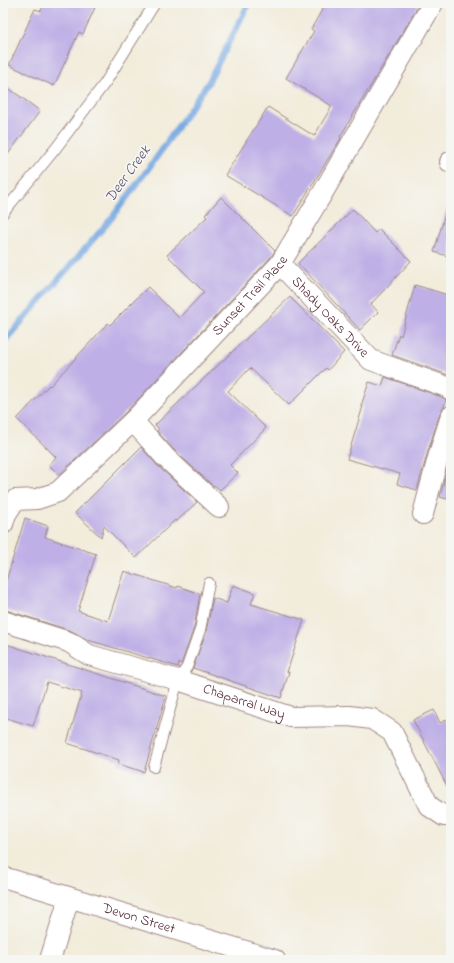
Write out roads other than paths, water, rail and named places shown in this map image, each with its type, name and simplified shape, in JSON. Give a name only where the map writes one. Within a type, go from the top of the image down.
[{"type":"street","name":"Sunset Trail Place","points":[[3,524],[6,514],[15,500],[37,499],[58,492],[133,421],[280,264],[433,3]]},
{"type":"street","name":"Shady Oaks Drive","points":[[280,264],[371,360],[447,387],[451,390]]},
{"type":"street","points":[[423,514],[451,416]]},
{"type":"street","points":[[133,421],[165,457],[219,508]]},
{"type":"street","name":"Chaparral Way","points":[[3,621],[69,642],[89,655],[178,680],[291,717],[349,716],[372,720],[392,732],[429,806],[447,816]]},
{"type":"street","name":"Devon Street","points":[[3,877],[275,960]]},
{"type":"street","points":[[50,960],[69,898]]},
{"type":"lane","points":[[3,212],[56,148],[104,83],[155,3]]},
{"type":"lane","points":[[154,767],[178,680],[187,667],[200,630],[209,583]]},
{"type":"waterway","name":"Deer Creek","points":[[3,343],[111,219],[154,161],[208,83],[249,3]]}]
